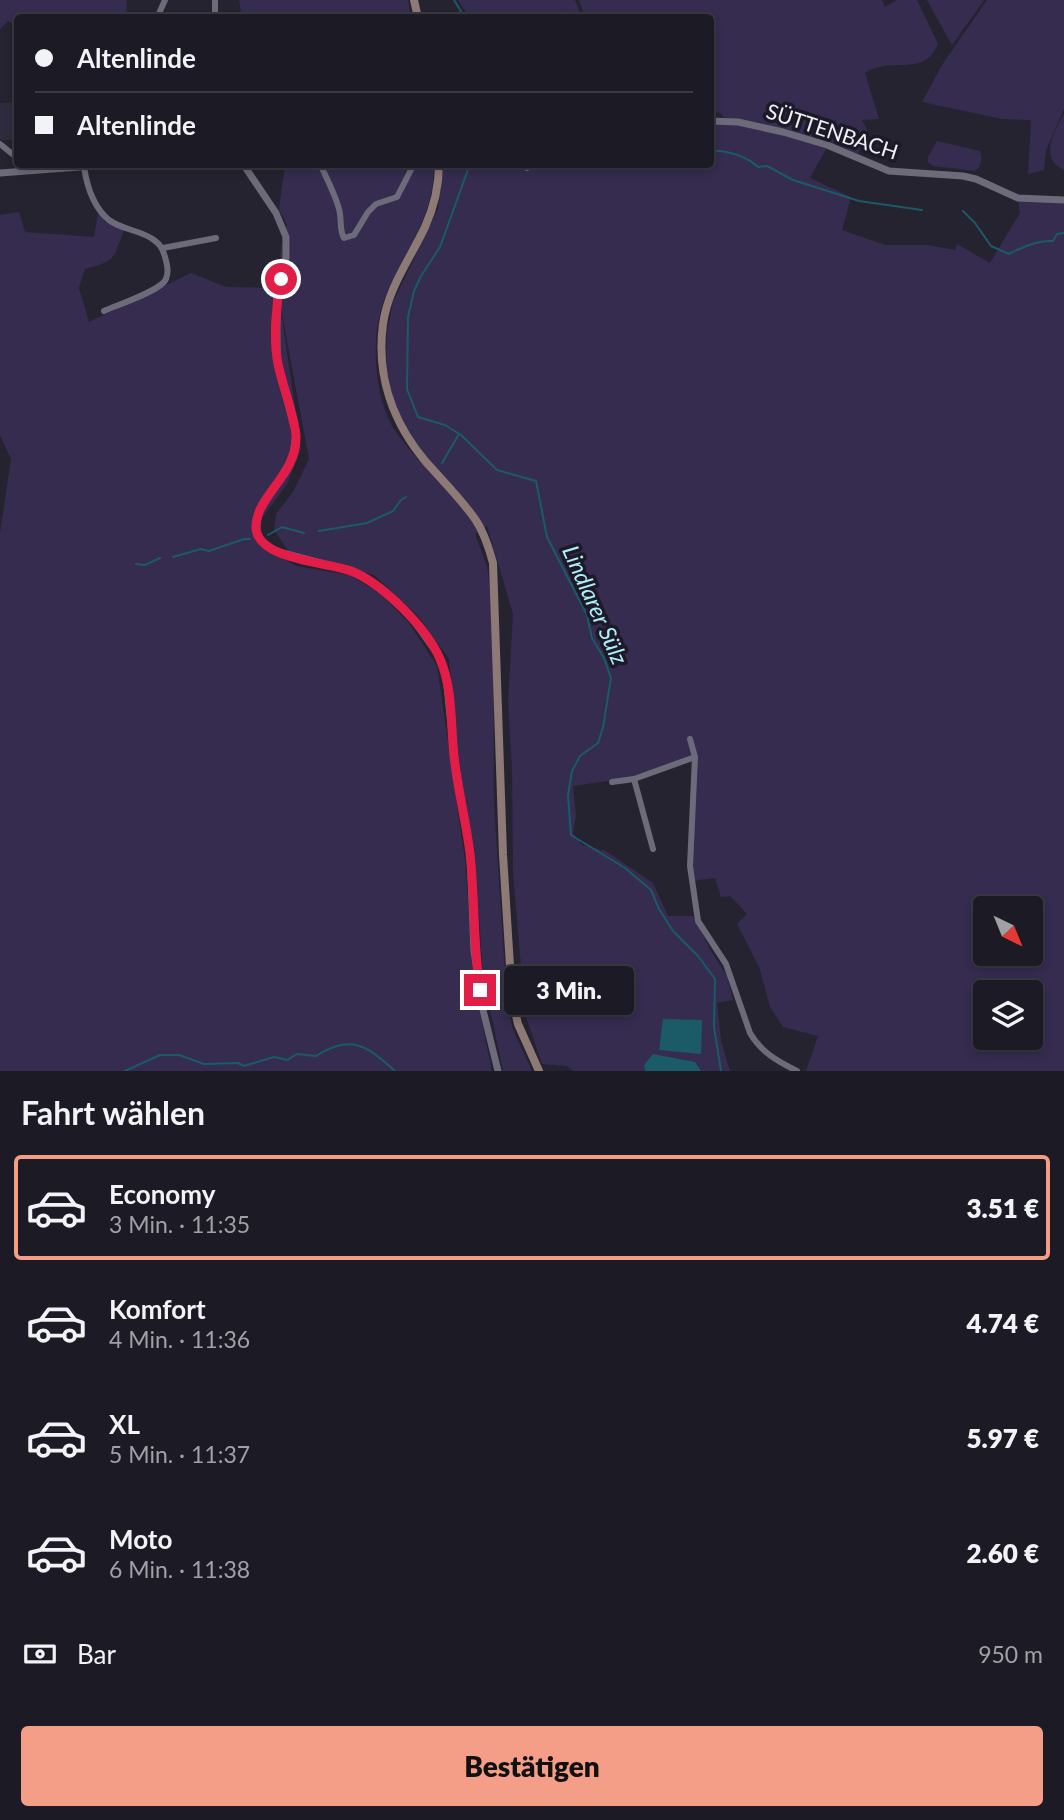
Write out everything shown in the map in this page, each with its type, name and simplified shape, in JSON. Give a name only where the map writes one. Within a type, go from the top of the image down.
[{"type":"main road","points":[[439,168],[438,186],[430,215],[395,284],[384,321],[384,379],[394,414],[405,434],[476,521],[490,552],[496,586],[500,792],[512,998],[517,1024],[539,1071]]},
{"type":"street","name":"SÜTTENBACH","points":[[714,121],[738,122],[794,135],[827,145],[889,171],[963,176],[1018,198],[1064,200]]},
{"type":"street","points":[[0,144],[14,156]]},
{"type":"street","points":[[84,168],[99,209],[111,221],[148,236],[163,248],[168,267],[164,282],[104,312]]},
{"type":"street","points":[[246,168],[276,213],[286,237],[286,257],[277,302],[277,360],[296,435],[293,458],[259,512],[256,529],[261,541],[275,551],[351,571],[381,589],[411,618],[439,656],[446,676],[455,764],[470,854],[474,951],[483,1010],[498,1071]]},
{"type":"street","points":[[322,168],[340,213],[342,236],[349,238],[358,231],[368,212],[376,204],[397,197],[412,168]]},
{"type":"street","points":[[163,248],[216,238]]},
{"type":"street","points":[[690,739],[695,757],[690,866],[698,921],[726,964],[755,1043],[768,1055],[797,1071]]},
{"type":"street","points":[[612,782],[634,779],[695,757]]},
{"type":"street","points":[[634,779],[653,849]]},
{"type":"shaded area","points":[[0,0],[127,0],[126,14],[14,14],[14,24],[8,21],[0,29]]},
{"type":"shaded area","points":[[239,0],[408,0],[410,14],[241,14]]},
{"type":"shaded area","points":[[458,0],[575,0],[581,14],[566,14],[564,11],[562,14],[467,14]]},
{"type":"shaded area","points":[[579,0],[882,0],[885,7],[897,0],[917,0],[938,44],[932,55],[924,61],[875,68],[865,73],[879,119],[862,120],[870,136],[865,136],[858,154],[808,136],[723,117],[720,113],[714,112],[714,14],[584,14]]},
{"type":"shaded area","points":[[927,0],[984,0],[952,45]]},
{"type":"shaded area","points":[[987,0],[1064,0],[1064,109],[1046,150],[1044,170],[1028,174],[1031,120],[1002,119],[922,102],[942,65]]},
{"type":"shaded area","points":[[14,102],[14,140],[0,140],[0,103]]},
{"type":"shaded area","points":[[1064,114],[1064,170],[1052,159],[1050,145]]},
{"type":"shaded area","points":[[739,122],[827,147],[810,178],[851,197],[842,230],[885,245],[928,245],[955,250],[957,244],[990,263],[1020,213],[1018,199],[1064,200],[1064,1071],[806,1071],[818,1036],[783,1027],[770,1007],[759,967],[737,924],[747,914],[730,896],[721,897],[715,878],[691,881],[695,759],[643,776],[573,786],[576,816],[573,833],[582,845],[606,851],[653,883],[668,916],[693,916],[727,976],[733,1000],[717,1003],[721,1041],[730,1071],[573,1071],[567,1066],[542,1064],[525,1014],[513,873],[508,701],[513,614],[487,526],[475,534],[487,567],[493,605],[494,805],[507,1004],[513,1030],[532,1071],[503,1071],[483,976],[475,853],[461,778],[449,659],[418,616],[374,575],[291,555],[274,530],[276,514],[293,492],[309,459],[280,303],[301,449],[287,484],[262,518],[260,545],[296,566],[349,575],[380,593],[409,623],[437,666],[465,860],[474,985],[492,1071],[0,1071],[0,533],[11,459],[0,435],[0,215],[19,212],[25,232],[94,237],[98,213],[109,224],[124,230],[118,247],[108,261],[85,269],[79,288],[89,322],[191,273],[226,287],[277,288],[283,232],[287,225],[279,209],[285,168],[434,168],[433,184],[424,217],[386,295],[376,343],[378,379],[386,412],[392,426],[418,460],[425,455],[400,419],[386,365],[387,332],[393,302],[438,209],[444,168],[714,168],[714,124]]},
{"type":"shaded area","points":[[937,141],[980,151],[979,167],[975,171],[933,166],[928,162],[928,157]]},
{"type":"water","points":[[663,1019],[702,1020],[701,1054],[659,1050]]},
{"type":"water","points":[[653,1054],[695,1062],[701,1071],[645,1071],[644,1065]]},
{"type":"waterway","name":"Lindlarer Sülz","points":[[454,0],[463,14]]},
{"type":"waterway","points":[[714,151],[736,154],[758,167],[767,166],[793,180],[859,201],[922,210]]},
{"type":"waterway","name":"Lindlarer Sülz","points":[[469,168],[440,247],[414,291],[408,317],[407,389],[418,417],[445,425],[461,435],[497,470],[536,481],[547,537],[587,615],[592,638],[604,658],[611,678],[598,743],[580,756],[572,771],[568,795],[571,835],[625,868],[651,890],[673,931],[698,956],[715,979],[714,1027],[721,1071]]},
{"type":"waterway","points":[[963,211],[991,246],[1009,254],[1035,243],[1053,241],[1057,234],[1064,233]]},
{"type":"waterway","points":[[442,463],[459,434]]},
{"type":"waterway","points":[[319,531],[367,523],[393,511],[406,497]]},
{"type":"waterway","points":[[268,535],[282,527],[304,533]]},
{"type":"waterway","points":[[173,557],[201,549],[209,551],[250,539]]},
{"type":"waterway","points":[[136,564],[145,565],[160,558]]},
{"type":"waterway","points":[[125,1071],[160,1055],[179,1055],[204,1064],[238,1063],[244,1066],[274,1057],[287,1060],[297,1054],[316,1056],[328,1049],[349,1044],[367,1049],[395,1071]]},
{"type":"route","points":[[281,279],[277,302],[277,360],[296,435],[293,458],[259,512],[256,529],[261,541],[275,551],[351,571],[381,589],[411,618],[439,656],[446,676],[455,764],[470,854],[474,951],[480,990]]}]
